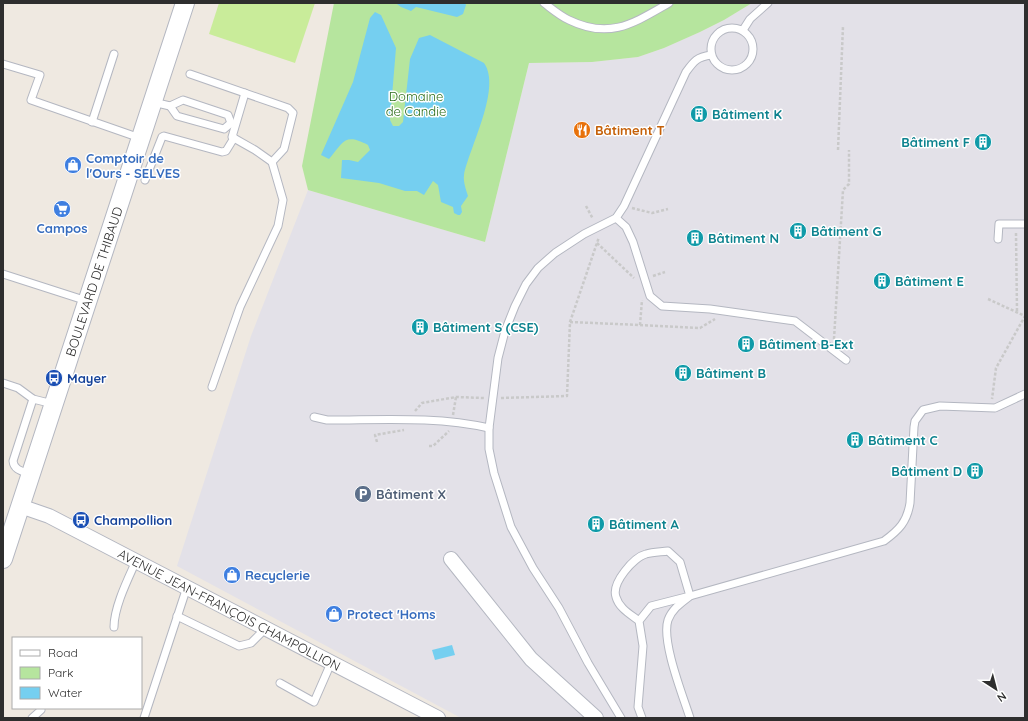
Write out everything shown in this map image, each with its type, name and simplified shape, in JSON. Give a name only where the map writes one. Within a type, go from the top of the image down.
[{"type":"street","name":"BOULEVARD DE THIBAUD","points":[[3,560],[185,3]]},
{"type":"street","name":"AVENUE JEAN-FRANÇOIS CHAMPOLLION","points":[[20,506],[49,516],[437,718]]},
{"type":"street","points":[[451,559],[531,659],[596,718]]},
{"type":"lane","points":[[544,3],[568,20],[583,26],[600,30],[618,29],[640,20],[669,3]]},
{"type":"lane","points":[[743,30],[750,19],[768,3]]},
{"type":"lane","points":[[734,28],[743,30],[750,37],[754,47],[752,58],[745,66],[736,71],[726,70],[717,65],[711,54],[710,46],[715,35],[725,29],[734,28]]},
{"type":"lane","points":[[92,122],[114,54]]},
{"type":"lane","points":[[621,718],[588,663],[559,608],[533,568],[511,526],[494,473],[489,449],[489,428],[498,358],[505,331],[526,284],[538,268],[555,253],[584,234],[616,218],[624,206],[686,72],[693,62],[701,57],[711,54]]},
{"type":"lane","points":[[3,64],[40,75],[31,100],[141,138]]},
{"type":"lane","points":[[190,74],[288,108],[293,113],[284,149],[272,162]]},
{"type":"lane","points":[[212,387],[240,308],[278,226],[283,200],[272,162],[232,137],[234,124],[245,93]]},
{"type":"lane","points":[[153,102],[170,106],[183,100],[228,114],[234,124]]},
{"type":"lane","points":[[170,106],[177,116],[224,129],[234,124]]},
{"type":"lane","points":[[145,180],[162,137],[164,136],[222,152],[226,151],[234,138]]},
{"type":"lane","points":[[616,218],[626,227],[633,242],[641,281],[650,296],[662,306],[710,309],[795,321],[846,360]]},
{"type":"lane","points":[[998,239],[999,224],[1025,224]]},
{"type":"lane","points":[[3,274],[87,301]]},
{"type":"lane","points":[[3,383],[18,388],[33,399],[53,404]]},
{"type":"lane","points":[[639,621],[651,606],[884,540],[896,532],[904,522],[908,513],[910,503],[914,426],[915,421],[923,410],[940,406],[995,408],[1025,394]]},
{"type":"lane","points":[[30,474],[16,469],[12,461],[33,399]]},
{"type":"lane","points":[[314,416],[327,420],[413,420],[470,423],[489,428]]},
{"type":"lane","points":[[642,718],[638,707],[643,646],[639,621],[623,609],[615,596],[617,582],[631,563],[645,554],[668,551],[680,562],[690,596]]},
{"type":"lane","points":[[114,627],[114,620],[127,580],[136,561]]},
{"type":"lane","points":[[144,718],[187,587]]},
{"type":"lane","points":[[690,596],[675,608],[668,621],[667,637],[669,651],[690,718]]},
{"type":"lane","points":[[177,616],[239,646],[251,643],[266,628]]},
{"type":"lane","points":[[280,683],[314,702],[331,663]]},
{"type":"lane","points":[[32,718],[41,710]]},
{"type":"path","points":[[838,150],[843,26]]},
{"type":"path","points":[[833,351],[843,190],[849,184],[850,150]]},
{"type":"path","points":[[652,213],[668,209]]},
{"type":"path","points":[[1016,224],[1016,312]]},
{"type":"path","points":[[377,442],[376,435],[413,428],[413,413],[422,403],[456,397],[494,398],[567,396],[570,322],[599,238]]},
{"type":"path","points":[[597,243],[641,281],[641,326]]},
{"type":"path","points":[[641,281],[665,272]]},
{"type":"path","points":[[988,299],[1025,316],[996,368],[992,401],[995,408]]},
{"type":"path","points":[[570,322],[700,328],[715,319],[737,320],[740,314]]},
{"type":"shaded area","points":[[752,3],[1025,3],[1025,718],[461,718],[177,566],[251,336],[308,190],[485,242],[529,63],[592,62],[638,57],[664,48],[700,32],[724,20]]},
{"type":"green space","points":[[219,3],[315,3],[295,63],[209,34]]},
{"type":"green space","name":"Domaine de Candie","points":[[334,3],[752,3],[724,20],[700,32],[664,48],[638,57],[592,62],[529,63],[485,242],[308,190],[302,166]]},
{"type":"water","points":[[377,3],[465,3],[466,5],[463,14],[457,17],[416,7],[411,11],[397,4]]},
{"type":"water","points":[[375,12],[381,15],[396,48],[390,120],[393,126],[399,126],[403,122],[410,59],[419,38],[430,35],[484,63],[489,74],[487,102],[464,175],[464,183],[468,196],[461,206],[462,212],[460,215],[454,213],[453,207],[441,202],[438,185],[433,181],[424,195],[417,191],[405,191],[379,183],[341,178],[342,160],[358,162],[370,150],[368,145],[360,141],[350,139],[342,143],[329,159],[321,155],[353,82],[370,18]]},
{"type":"water","points":[[452,645],[455,655],[435,660],[432,650]]},
{"type":"place","name":"Bâtiment K","points":[[699,114]]},
{"type":"place","name":"Bâtiment T","points":[[582,130]]},
{"type":"place","name":"Bâtiment F","points":[[983,142]]},
{"type":"place","name":"Comptoir de l'Ours - SELVES","points":[[73,165]]},
{"type":"place","name":"Campos","points":[[62,209]]},
{"type":"place","name":"Bâtiment G","points":[[798,231]]},
{"type":"place","name":"Bâtiment N","points":[[695,238]]},
{"type":"place","name":"Bâtiment E","points":[[882,281]]},
{"type":"place","name":"Bâtiment S (CSE)","points":[[420,327]]},
{"type":"place","name":"Bâtiment B-Ext","points":[[746,344]]},
{"type":"place","name":"Bâtiment B","points":[[683,373]]},
{"type":"place","name":"Mayer","points":[[54,378]]},
{"type":"place","name":"Bâtiment C","points":[[855,440]]},
{"type":"place","name":"Bâtiment D","points":[[975,471]]},
{"type":"place","name":"Bâtiment X","points":[[363,494]]},
{"type":"place","name":"Champollion","points":[[81,520]]},
{"type":"place","name":"Bâtiment A","points":[[596,524]]},
{"type":"place","name":"Recyclerie","points":[[232,575]]},
{"type":"place","name":"Protect 'Homs","points":[[334,614]]}]
